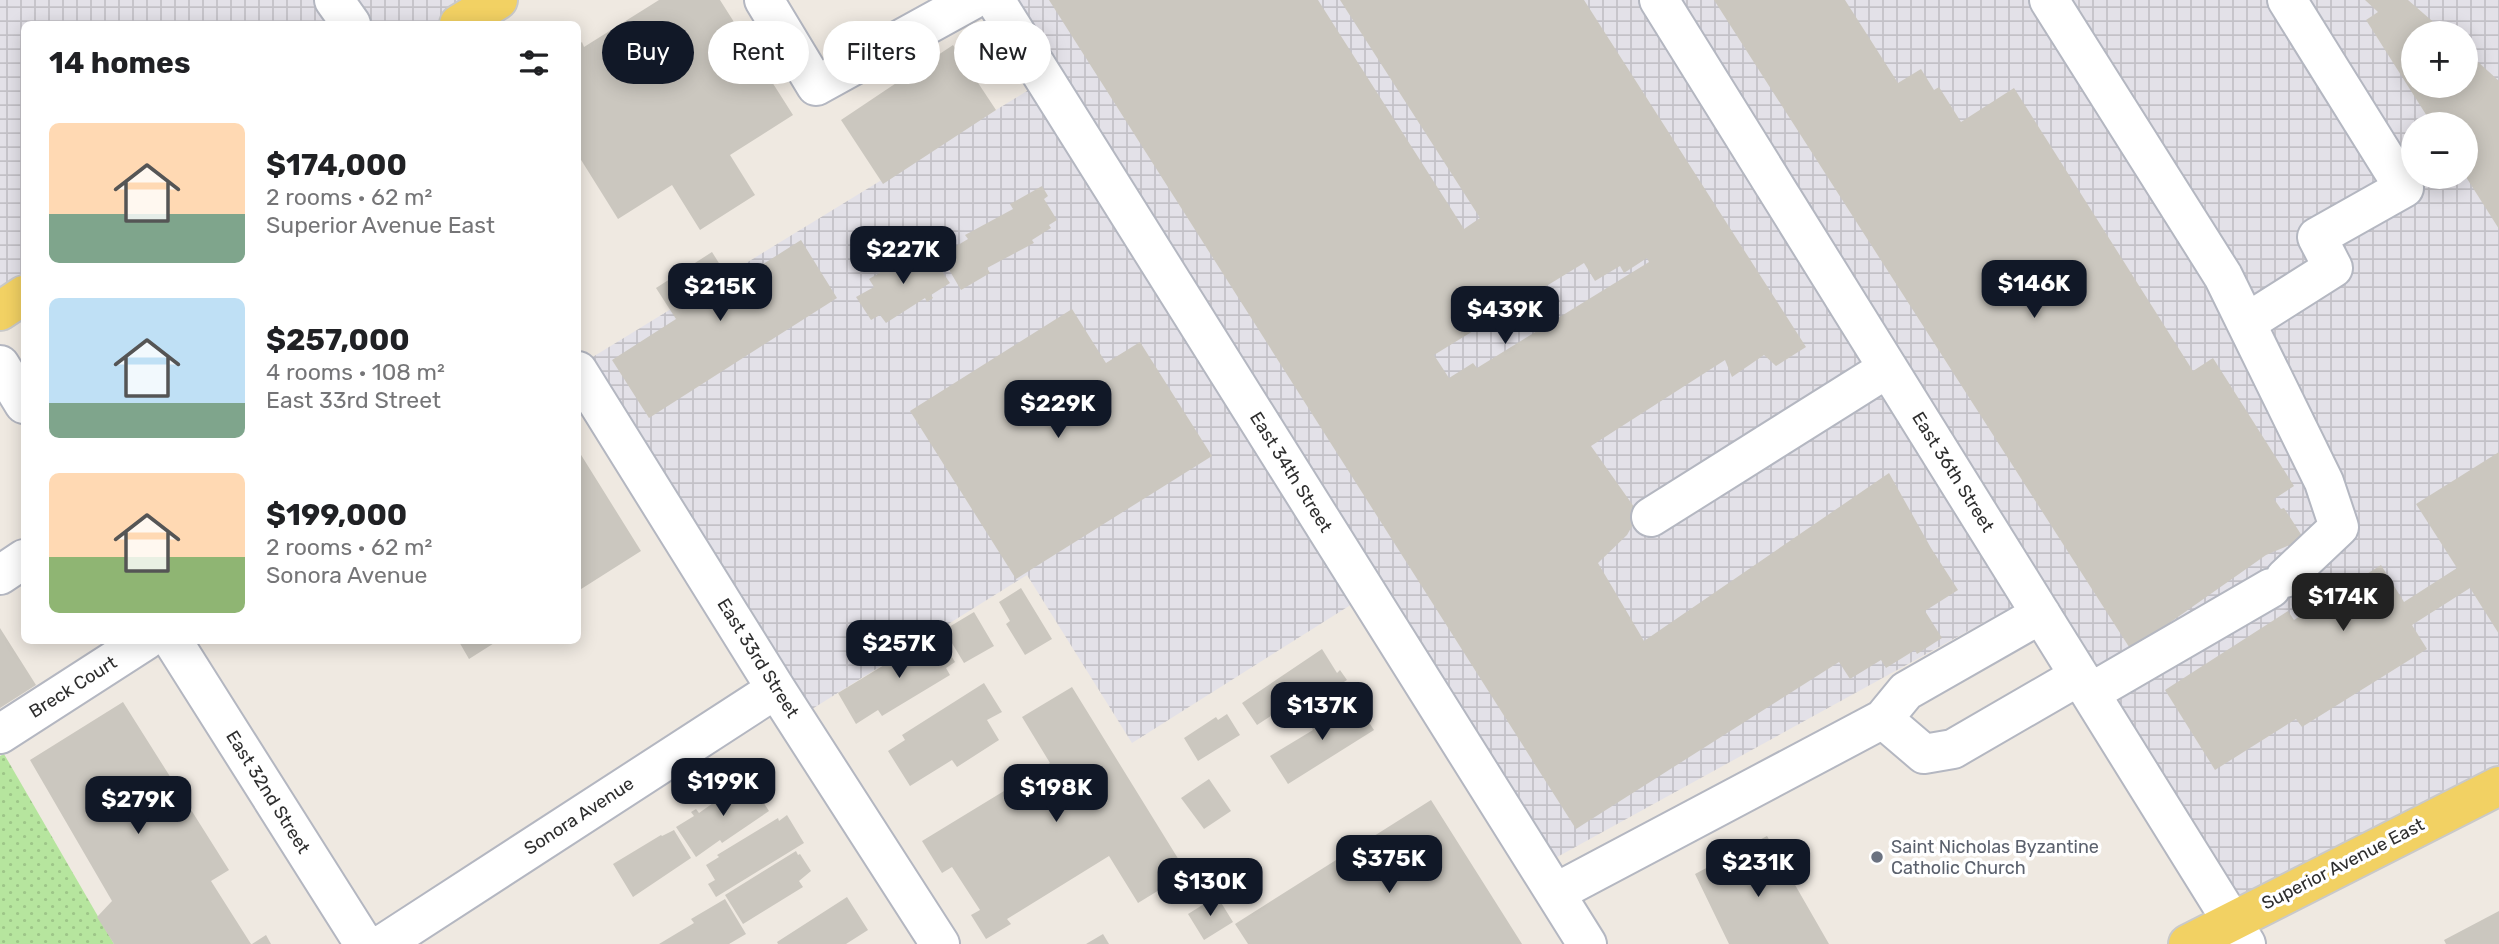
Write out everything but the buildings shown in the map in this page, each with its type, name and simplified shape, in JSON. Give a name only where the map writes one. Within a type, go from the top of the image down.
[{"type":"main road","points":[[463,21],[498,0]]},
{"type":"main road","points":[[0,311],[21,297]]},
{"type":"main road","name":"Superior Avenue East","points":[[2188,944],[2239,932],[2499,786]]},
{"type":"street","points":[[334,0],[349,21]]},
{"type":"street","points":[[764,0],[816,86],[972,0]]},
{"type":"street","name":"East 34th Street","points":[[995,0],[1587,944]]},
{"type":"street","name":"East 36th Street","points":[[1659,0],[2239,932]]},
{"type":"street","points":[[1883,719],[1924,754],[1953,749],[2085,685],[2278,583],[2339,527],[2324,482],[2223,276],[2049,0]]},
{"type":"street","points":[[2246,323],[2333,268],[2317,237],[2404,188],[2287,0]]},
{"type":"street","points":[[0,365],[21,399]]},
{"type":"street","points":[[1651,517],[1888,368]]},
{"type":"street","name":"East 33rd Street","points":[[581,376],[776,689],[940,944]]},
{"type":"street","points":[[1555,893],[1883,719],[1906,691],[2040,614]]},
{"type":"street","name":"Breck Court","points":[[0,734],[140,644]]},
{"type":"street","name":"East 32nd Street","points":[[175,644],[364,944]]},
{"type":"street","name":"Sonora Avenue","points":[[383,944],[776,689]]},
{"type":"shaded area","points":[[0,0],[498,0],[464,21],[21,21],[21,297],[0,311]]},
{"type":"shaded area","points":[[995,0],[2499,0],[2499,786],[2231,921],[2030,597],[1539,867],[1368,594],[1132,743],[1027,575],[796,719],[581,371],[581,364],[1038,84],[1051,84],[1051,21],[1008,21]]},
{"type":"green space","points":[[4,754],[114,944],[0,944],[0,756]]},
{"type":"place","name":"Saint Nicholas Byzantine Catholic Church","points":[[1877,857]]}]
